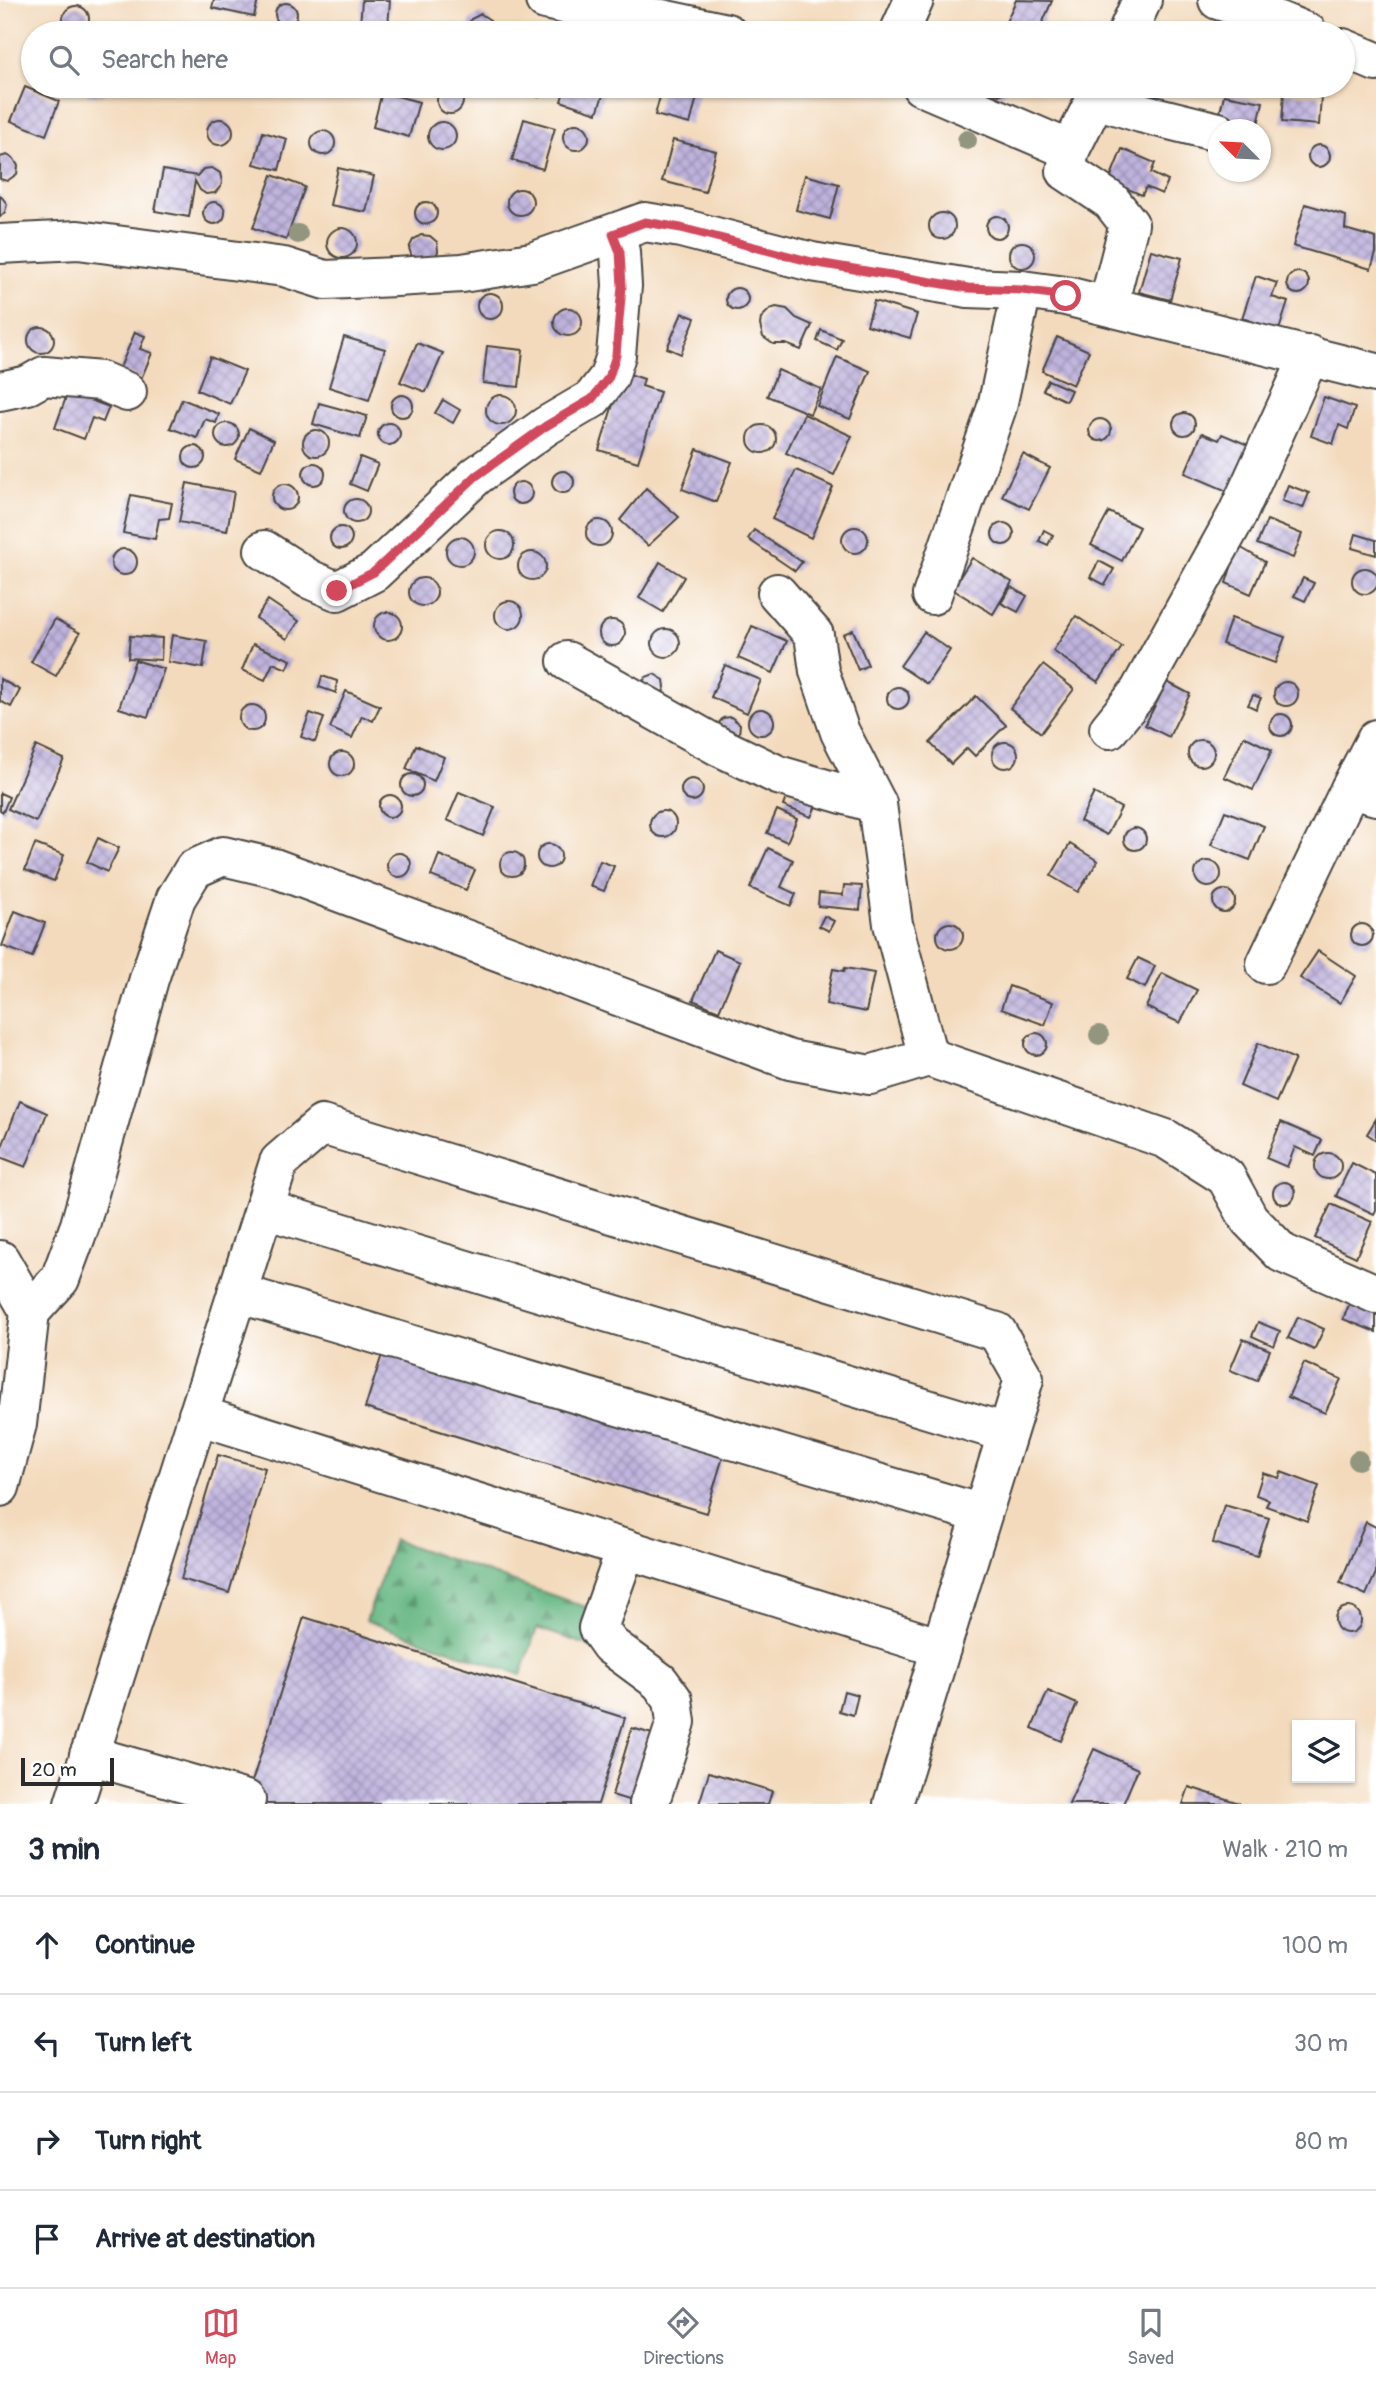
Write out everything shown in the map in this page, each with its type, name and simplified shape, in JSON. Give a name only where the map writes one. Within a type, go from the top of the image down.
[{"type":"street","points":[[545,0],[604,13],[671,21]]},
{"type":"street","points":[[904,21],[914,0]]},
{"type":"street","points":[[1132,21],[1142,0]]},
{"type":"street","points":[[1218,0],[1279,21]]},
{"type":"street","points":[[1355,53],[1376,62]]},
{"type":"street","points":[[949,98],[1070,150]]},
{"type":"street","points":[[1096,98],[1070,150],[1066,171],[1111,201],[1129,224],[1108,306]]},
{"type":"street","points":[[1117,98],[1208,128]]},
{"type":"street","points":[[0,244],[78,240],[284,267],[325,280],[462,272],[532,262],[645,222],[681,228],[812,262],[968,288],[1022,290],[1066,296],[1376,373]]},
{"type":"street","points":[[264,550],[309,579],[337,591],[374,572],[476,476],[546,426],[592,399],[609,377],[616,355],[622,286],[620,252],[613,234]]},
{"type":"street","points":[[932,595],[997,407],[1022,290]]},
{"type":"street","points":[[1110,729],[1139,692],[1237,515],[1310,355]]},
{"type":"street","points":[[0,391],[28,385],[44,376],[101,381],[127,392]]},
{"type":"street","points":[[777,593],[814,635],[820,671],[840,732],[877,804],[893,924],[928,1056]]},
{"type":"street","points":[[567,662],[718,746],[778,775],[877,804]]},
{"type":"street","points":[[1266,964],[1363,792],[1376,740]]},
{"type":"street","points":[[0,1487],[17,1424],[30,1312],[60,1279],[80,1224],[149,979],[176,898],[194,869],[223,856],[274,868],[790,1060],[870,1074],[928,1056],[1166,1139],[1226,1177],[1249,1219],[1282,1253],[1376,1294]]},
{"type":"street","points":[[74,1804],[279,1162],[322,1125],[997,1332],[1024,1380],[893,1804]]},
{"type":"street","points":[[264,1209],[1007,1433]]},
{"type":"street","points":[[0,1260],[30,1312]]},
{"type":"street","points":[[237,1293],[982,1514]]},
{"type":"street","points":[[198,1415],[941,1648]]},
{"type":"street","points":[[626,1549],[598,1628],[610,1644],[660,1682],[673,1700],[676,1722],[649,1804]]},
{"type":"street","points":[[89,1755],[246,1800]]},
{"type":"green space","points":[[394,1540],[609,1615],[598,1649],[537,1628],[521,1675],[366,1621]]},
{"type":"building","points":[[214,0],[258,0],[254,17],[212,8]]},
{"type":"building","points":[[362,0],[390,0],[388,21],[360,21]]},
{"type":"building","points":[[1016,0],[1052,1],[1043,21],[1006,21]]},
{"type":"building","points":[[282,4],[290,4],[296,10],[294,21],[278,21],[276,18],[276,10]]},
{"type":"building","points":[[71,7],[81,7],[88,14],[89,21],[63,21],[64,14]]},
{"type":"building","points":[[481,14],[490,21],[470,21]]},
{"type":"building","points":[[21,97],[52,98],[59,101],[46,135],[11,121]]},
{"type":"building","points":[[380,98],[404,98],[419,102],[409,137],[373,127]]},
{"type":"building","points":[[438,98],[462,98],[462,106],[455,113],[445,113],[438,106]]},
{"type":"building","points":[[562,98],[602,98],[597,113],[561,101]]},
{"type":"building","points":[[660,98],[697,98],[690,124],[655,115]]},
{"type":"building","points":[[1223,98],[1263,102],[1259,119],[1219,116]]},
{"type":"building","points":[[1284,98],[1321,98],[1319,125],[1282,122]]},
{"type":"building","points":[[220,119],[229,123],[233,132],[229,141],[220,145],[211,141],[207,132],[211,123]]},
{"type":"building","points":[[524,119],[555,128],[543,169],[512,160]]},
{"type":"building","points":[[442,122],[452,126],[456,136],[452,146],[442,150],[432,146],[428,136],[432,126]]},
{"type":"building","points":[[576,124],[585,128],[589,137],[585,146],[576,150],[567,146],[563,137],[567,128]]},
{"type":"building","points":[[323,131],[332,134],[335,143],[332,152],[323,155],[314,152],[311,143],[314,134]]},
{"type":"building","points":[[263,132],[287,139],[279,170],[254,164]]},
{"type":"building","points":[[673,140],[716,151],[705,192],[662,181]]},
{"type":"building","points":[[1319,145],[1327,148],[1330,156],[1327,164],[1319,167],[1311,164],[1308,156],[1311,148]]},
{"type":"building","points":[[1122,149],[1155,163],[1151,173],[1168,181],[1162,194],[1146,187],[1142,195],[1109,181]]},
{"type":"building","points":[[7,155],[14,159],[18,166],[17,174],[7,181],[0,179],[0,157]]},
{"type":"building","points":[[212,168],[220,173],[221,186],[215,193],[206,194],[195,181],[189,217],[155,211],[163,170],[197,176],[203,169]]},
{"type":"building","points":[[338,168],[374,176],[366,212],[330,205]]},
{"type":"building","points":[[272,175],[305,187],[286,240],[253,228]]},
{"type":"building","points":[[805,175],[839,184],[830,219],[796,210]]},
{"type":"building","points":[[520,189],[529,193],[533,202],[529,211],[520,215],[511,211],[507,202],[511,193]]},
{"type":"building","points":[[0,195],[7,204],[0,217]]},
{"type":"building","points":[[214,202],[222,205],[225,213],[222,221],[214,224],[206,221],[203,213],[206,205]]},
{"type":"building","points":[[426,202],[434,205],[437,213],[434,221],[426,224],[418,221],[415,213],[418,205]]},
{"type":"building","points":[[1305,204],[1346,216],[1345,229],[1376,238],[1376,253],[1371,269],[1293,246]]},
{"type":"building","points":[[942,213],[951,217],[955,226],[951,235],[942,239],[933,235],[929,226],[933,217]]},
{"type":"building","points":[[997,216],[1005,219],[1008,227],[1005,235],[997,238],[989,235],[986,227],[989,219]]},
{"type":"building","points":[[342,228],[353,232],[357,243],[353,254],[342,258],[331,254],[327,243],[331,232]]},
{"type":"building","points":[[421,235],[430,236],[437,242],[435,259],[412,257],[409,248],[413,240]]},
{"type":"building","points":[[1022,242],[1031,246],[1035,255],[1031,264],[1022,268],[1013,264],[1009,255],[1013,246]]},
{"type":"building","points":[[1151,250],[1182,258],[1170,300],[1139,292]]},
{"type":"building","points":[[1298,272],[1306,275],[1309,283],[1306,291],[1298,294],[1290,291],[1287,283],[1290,275]]},
{"type":"building","points":[[1256,276],[1277,283],[1272,297],[1288,302],[1279,330],[1242,318]]},
{"type":"building","points":[[737,288],[745,291],[748,299],[745,307],[737,310],[729,307],[726,299],[729,291]]},
{"type":"building","points":[[490,293],[499,297],[503,306],[499,315],[490,319],[481,315],[477,306],[481,297]]},
{"type":"building","points":[[874,301],[917,314],[910,338],[867,325]]},
{"type":"building","points":[[776,307],[787,309],[796,318],[812,325],[801,350],[786,344],[773,344],[763,337],[761,318]]},
{"type":"building","points":[[568,308],[578,312],[582,322],[578,332],[568,336],[558,332],[554,322],[558,312]]},
{"type":"building","points":[[682,313],[695,318],[681,354],[667,348]]},
{"type":"building","points":[[41,327],[50,331],[54,340],[50,349],[41,353],[32,349],[28,340],[32,331]]},
{"type":"building","points":[[821,330],[842,339],[837,350],[817,341]]},
{"type":"building","points":[[135,332],[145,336],[140,349],[152,353],[141,379],[119,370]]},
{"type":"building","points":[[344,337],[385,349],[369,400],[329,387]]},
{"type":"building","points":[[1057,337],[1089,351],[1073,385],[1042,371]]},
{"type":"building","points":[[417,343],[443,353],[426,392],[400,382]]},
{"type":"building","points":[[487,346],[523,350],[519,387],[483,383]]},
{"type":"building","points":[[210,357],[245,371],[230,404],[197,390]]},
{"type":"building","points":[[837,357],[870,371],[850,419],[817,406]]},
{"type":"building","points":[[778,370],[821,389],[810,414],[767,396]]},
{"type":"building","points":[[623,372],[644,379],[642,386],[660,392],[638,462],[599,450]]},
{"type":"building","points":[[1048,380],[1071,390],[1066,401],[1043,390]]},
{"type":"building","points":[[68,392],[109,407],[103,422],[92,418],[84,439],[55,428]]},
{"type":"building","points":[[402,395],[410,398],[413,406],[410,414],[402,417],[394,414],[391,406],[394,398]]},
{"type":"building","points":[[501,395],[507,396],[515,404],[515,416],[507,424],[501,425],[495,424],[487,416],[486,410],[487,404],[495,396]]},
{"type":"building","points":[[1324,397],[1355,408],[1348,429],[1339,425],[1333,444],[1311,436]]},
{"type":"building","points":[[182,399],[219,414],[216,423],[205,419],[197,438],[170,428]]},
{"type":"building","points":[[443,400],[460,410],[453,423],[435,413]]},
{"type":"building","points":[[319,403],[367,416],[360,438],[313,424]]},
{"type":"building","points":[[1184,413],[1192,416],[1195,424],[1192,432],[1184,435],[1176,432],[1173,424],[1176,416]]},
{"type":"building","points":[[804,414],[852,436],[834,475],[786,453]]},
{"type":"building","points":[[1100,419],[1108,422],[1111,430],[1108,438],[1100,441],[1092,438],[1089,430],[1092,422]]},
{"type":"building","points":[[227,423],[236,426],[239,435],[236,444],[227,447],[218,444],[215,435],[218,426]]},
{"type":"building","points":[[389,423],[397,426],[400,434],[397,442],[389,445],[381,442],[378,434],[381,426]]},
{"type":"building","points":[[762,425],[772,429],[776,439],[772,449],[762,453],[752,449],[748,439],[752,429]]},
{"type":"building","points":[[249,428],[274,440],[261,470],[235,459]]},
{"type":"building","points":[[316,430],[325,434],[329,443],[325,452],[316,456],[307,452],[303,443],[307,434]]},
{"type":"building","points":[[1202,433],[1219,440],[1222,434],[1253,447],[1234,494],[1185,473]]},
{"type":"building","points":[[194,446],[202,449],[205,457],[202,465],[194,468],[186,465],[183,457],[186,449]]},
{"type":"building","points":[[697,449],[732,462],[716,502],[682,489]]},
{"type":"building","points":[[1023,454],[1050,468],[1029,509],[1002,496]]},
{"type":"building","points":[[360,457],[378,464],[367,491],[350,484]]},
{"type":"building","points":[[314,463],[322,466],[325,474],[322,482],[314,485],[306,482],[303,474],[306,466]]},
{"type":"building","points":[[796,470],[833,487],[811,538],[772,519]]},
{"type":"building","points":[[563,471],[571,474],[574,482],[571,490],[563,493],[555,490],[552,482],[555,474]]},
{"type":"building","points":[[521,482],[529,485],[532,493],[529,501],[521,504],[513,501],[510,493],[513,485]]},
{"type":"building","points":[[187,483],[234,492],[227,531],[179,522]]},
{"type":"building","points":[[285,484],[294,488],[298,497],[294,506],[285,510],[276,506],[272,497],[276,488]]},
{"type":"building","points":[[1288,485],[1309,493],[1303,508],[1282,501]]},
{"type":"building","points":[[646,488],[679,517],[648,546],[620,520]]},
{"type":"building","points":[[131,495],[172,503],[169,518],[159,519],[155,539],[123,533]]},
{"type":"building","points":[[356,499],[365,502],[368,511],[365,520],[356,523],[347,520],[344,511],[347,502]]},
{"type":"building","points":[[1109,512],[1139,527],[1122,561],[1091,545]]},
{"type":"building","points":[[599,520],[608,524],[612,533],[608,542],[599,546],[590,542],[586,533],[590,524]]},
{"type":"building","points":[[1267,520],[1302,534],[1293,558],[1257,544]]},
{"type":"building","points":[[1003,523],[1011,526],[1014,534],[1011,542],[1003,545],[995,542],[992,534],[995,526]]},
{"type":"building","points":[[341,527],[349,530],[352,538],[349,546],[341,549],[333,546],[330,538],[333,530]]},
{"type":"building","points":[[855,527],[864,531],[868,540],[864,549],[855,553],[846,549],[842,540],[846,531]]},
{"type":"building","points":[[754,530],[802,562],[795,571],[748,539]]},
{"type":"building","points":[[1044,530],[1053,535],[1048,545],[1039,541]]},
{"type":"building","points":[[500,531],[510,535],[514,545],[510,555],[500,559],[490,555],[486,545],[490,535]]},
{"type":"building","points":[[1356,534],[1376,540],[1376,555],[1352,548]]},
{"type":"building","points":[[460,537],[470,541],[474,551],[470,561],[460,565],[450,561],[446,551],[450,541]]},
{"type":"building","points":[[1238,546],[1265,562],[1251,594],[1226,583]]},
{"type":"building","points":[[124,549],[133,553],[137,562],[133,571],[124,575],[115,571],[111,562],[115,553]]},
{"type":"building","points":[[532,552],[542,556],[546,566],[542,576],[532,580],[522,576],[518,566],[522,556]]},
{"type":"building","points":[[972,558],[1012,582],[993,614],[952,589]]},
{"type":"building","points":[[1099,561],[1114,569],[1105,585],[1090,577]]},
{"type":"building","points":[[660,562],[684,577],[663,612],[639,598]]},
{"type":"building","points":[[1365,568],[1374,572],[1377,586],[1374,590],[1365,594],[1356,590],[1352,581],[1356,572]]},
{"type":"building","points":[[423,578],[433,582],[437,592],[433,602],[423,606],[413,602],[409,592],[413,582]]},
{"type":"building","points":[[1303,578],[1314,583],[1305,601],[1294,596]]},
{"type":"building","points":[[1011,587],[1027,596],[1018,612],[1001,603]]},
{"type":"building","points":[[268,600],[299,621],[287,639],[256,618]]},
{"type":"building","points":[[509,601],[519,605],[523,615],[519,625],[509,629],[499,625],[495,615],[499,605]]},
{"type":"building","points":[[388,612],[398,616],[402,626],[398,636],[388,640],[378,636],[374,626],[378,616]]},
{"type":"building","points":[[1076,616],[1122,647],[1098,682],[1053,651]]},
{"type":"building","points":[[1231,618],[1285,637],[1275,663],[1222,644]]},
{"type":"building","points":[[55,619],[80,633],[56,676],[31,662]]},
{"type":"building","points":[[612,620],[621,624],[625,633],[621,642],[612,646],[603,642],[599,633],[603,624]]},
{"type":"building","points":[[752,626],[787,641],[773,673],[738,658]]},
{"type":"building","points":[[666,629],[676,633],[680,643],[676,653],[666,657],[656,653],[652,643],[656,633]]},
{"type":"building","points":[[853,630],[868,665],[858,670],[843,634]]},
{"type":"building","points":[[924,632],[950,650],[927,684],[900,666]]},
{"type":"building","points":[[172,635],[207,641],[203,668],[168,662]]},
{"type":"building","points":[[130,636],[162,638],[161,660],[128,658]]},
{"type":"building","points":[[253,644],[291,660],[287,669],[273,663],[265,680],[242,670]]},
{"type":"building","points":[[135,660],[164,669],[148,717],[119,708]]},
{"type":"building","points":[[725,665],[761,680],[747,713],[711,697]]},
{"type":"building","points":[[1043,665],[1074,689],[1041,733],[1010,708]]},
{"type":"building","points":[[654,674],[664,680],[663,693],[642,683],[646,677]]},
{"type":"building","points":[[322,676],[337,681],[336,693],[319,687]]},
{"type":"building","points":[[0,679],[20,690],[11,707],[0,701]]},
{"type":"building","points":[[1167,682],[1190,694],[1169,737],[1145,725]]},
{"type":"building","points":[[1286,682],[1295,685],[1298,694],[1295,703],[1286,706],[1277,703],[1274,694],[1277,685]]},
{"type":"building","points":[[898,687],[906,690],[909,698],[906,706],[898,709],[890,706],[887,698],[890,690]]},
{"type":"building","points":[[346,691],[380,706],[373,721],[362,716],[352,738],[330,728]]},
{"type":"building","points":[[1253,695],[1261,698],[1256,709],[1248,705]]},
{"type":"building","points":[[976,696],[1006,725],[975,756],[967,748],[951,764],[930,743]]},
{"type":"building","points":[[252,705],[261,709],[265,718],[261,727],[252,731],[243,727],[239,718],[243,709]]},
{"type":"building","points":[[761,709],[770,713],[774,722],[770,731],[761,735],[752,731],[748,722],[752,713]]},
{"type":"building","points":[[310,713],[324,718],[315,742],[301,737]]},
{"type":"building","points":[[1281,714],[1289,717],[1292,725],[1289,733],[1281,736],[1273,733],[1270,725],[1273,717]]},
{"type":"building","points":[[731,717],[740,724],[739,735],[718,724],[723,718]]},
{"type":"building","points":[[1244,736],[1272,750],[1253,790],[1224,777]]},
{"type":"building","points":[[1201,740],[1210,744],[1214,753],[1210,762],[1201,766],[1192,762],[1188,753],[1192,744]]},
{"type":"building","points":[[1005,742],[1014,746],[1018,755],[1014,764],[1005,768],[996,764],[992,755],[996,746]]},
{"type":"building","points":[[416,745],[444,757],[434,781],[406,769]]},
{"type":"building","points":[[36,746],[64,759],[36,822],[8,809]]},
{"type":"building","points":[[342,752],[353,759],[354,764],[347,775],[342,776],[331,769],[330,764],[337,753]]},
{"type":"building","points":[[412,774],[420,777],[423,785],[420,793],[412,796],[404,793],[401,785],[404,777]]},
{"type":"building","points":[[692,779],[700,782],[703,790],[700,798],[692,801],[684,798],[681,790],[684,782]]},
{"type":"building","points":[[803,790],[820,797],[811,817],[783,806],[786,798]]},
{"type":"building","points":[[459,792],[495,807],[483,836],[447,820]]},
{"type":"building","points":[[0,793],[9,797],[3,812],[0,810]]},
{"type":"building","points":[[1094,793],[1121,808],[1107,835],[1080,821]]},
{"type":"building","points":[[390,795],[398,798],[401,806],[398,814],[390,817],[382,814],[379,806],[382,798]]},
{"type":"building","points":[[777,810],[797,819],[787,842],[767,833]]},
{"type":"building","points":[[663,811],[672,815],[676,824],[672,833],[663,837],[654,833],[650,824],[654,815]]},
{"type":"building","points":[[1225,811],[1264,826],[1250,860],[1211,845]]},
{"type":"building","points":[[1135,828],[1143,831],[1146,839],[1143,847],[1135,850],[1127,847],[1124,839],[1127,831]]},
{"type":"building","points":[[98,838],[119,848],[107,872],[87,862]]},
{"type":"building","points":[[35,844],[64,855],[54,881],[25,870]]},
{"type":"building","points":[[549,844],[558,847],[561,856],[558,865],[549,868],[540,865],[537,856],[540,847]]},
{"type":"building","points":[[1070,844],[1098,861],[1078,892],[1051,876]]},
{"type":"building","points":[[768,848],[793,860],[781,887],[796,894],[791,906],[750,888]]},
{"type":"building","points":[[512,852],[521,855],[524,864],[521,873],[512,876],[503,873],[500,864],[503,855]]},
{"type":"building","points":[[399,853],[410,860],[411,865],[404,876],[399,877],[388,870],[387,865],[394,854]]},
{"type":"building","points":[[439,855],[475,870],[466,890],[431,876]]},
{"type":"building","points":[[600,861],[614,866],[604,891],[590,886]]},
{"type":"building","points":[[1208,861],[1217,865],[1221,874],[1217,883],[1208,887],[1199,883],[1195,874],[1199,865]]},
{"type":"building","points":[[844,885],[862,886],[860,910],[818,906],[819,893],[843,895]]},
{"type":"building","points":[[1224,890],[1232,893],[1235,901],[1232,909],[1224,912],[1216,909],[1213,901],[1216,893]]},
{"type":"building","points":[[15,911],[45,923],[32,957],[2,946]]},
{"type":"building","points":[[824,916],[834,921],[829,931],[819,926]]},
{"type":"building","points":[[950,923],[959,927],[963,936],[959,945],[950,949],[941,945],[937,936],[941,927]]},
{"type":"building","points":[[1362,924],[1370,927],[1373,935],[1370,943],[1362,946],[1354,943],[1351,935],[1354,927]]},
{"type":"building","points":[[715,950],[740,961],[719,1011],[693,1000]]},
{"type":"building","points":[[1318,951],[1356,976],[1340,1003],[1300,978]]},
{"type":"building","points":[[1138,958],[1155,966],[1145,988],[1127,979]]},
{"type":"building","points":[[845,968],[874,973],[866,1012],[826,1004],[833,969],[844,971]]},
{"type":"building","points":[[1162,973],[1197,990],[1180,1023],[1146,1007]]},
{"type":"building","points":[[1009,986],[1053,1002],[1045,1025],[1001,1009]]},
{"type":"building","points":[[1036,1033],[1044,1036],[1047,1044],[1044,1052],[1036,1055],[1028,1052],[1025,1044],[1028,1036]]},
{"type":"building","points":[[1258,1043],[1295,1059],[1276,1102],[1240,1086]]},
{"type":"building","points":[[20,1101],[47,1113],[26,1167],[0,1157]]},
{"type":"building","points":[[1376,1119],[1376,1140],[1367,1134]]},
{"type":"building","points":[[1281,1122],[1322,1140],[1315,1156],[1295,1147],[1287,1167],[1266,1158]]},
{"type":"building","points":[[1328,1153],[1337,1157],[1341,1166],[1337,1175],[1328,1179],[1319,1175],[1315,1166],[1319,1157]]},
{"type":"building","points":[[1352,1163],[1376,1175],[1374,1214],[1336,1196]]},
{"type":"building","points":[[1284,1182],[1292,1185],[1295,1193],[1292,1201],[1284,1204],[1276,1201],[1273,1193],[1276,1185]]},
{"type":"building","points":[[1331,1204],[1372,1222],[1356,1257],[1315,1238]]},
{"type":"building","points":[[1351,1300],[1376,1311],[1376,1332],[1343,1319]]},
{"type":"building","points":[[1298,1317],[1324,1329],[1314,1350],[1288,1338]]},
{"type":"building","points":[[1258,1322],[1280,1331],[1274,1346],[1252,1336]]},
{"type":"building","points":[[1243,1339],[1270,1350],[1257,1381],[1230,1370]]},
{"type":"building","points":[[385,1345],[725,1450],[706,1513],[365,1408]]},
{"type":"building","points":[[1304,1363],[1341,1379],[1325,1413],[1288,1397]]},
{"type":"building","points":[[218,1455],[265,1468],[229,1593],[181,1579]]},
{"type":"building","points":[[1281,1472],[1319,1486],[1307,1521],[1266,1506],[1269,1500],[1256,1495],[1263,1473],[1279,1478]]},
{"type":"building","points":[[1224,1505],[1269,1518],[1257,1556],[1213,1543]]},
{"type":"building","points":[[1366,1522],[1376,1527],[1376,1573],[1366,1595],[1340,1583]]},
{"type":"building","points":[[1348,1607],[1357,1611],[1361,1620],[1357,1629],[1348,1633],[1339,1629],[1335,1620],[1339,1611]]},
{"type":"building","points":[[304,1617],[625,1718],[598,1804],[245,1804]]},
{"type":"building","points":[[844,1691],[858,1695],[853,1715],[839,1711]]},
{"type":"building","points":[[1048,1691],[1077,1704],[1061,1741],[1032,1728]]},
{"type":"building","points":[[632,1728],[662,1737],[641,1804],[612,1795]]},
{"type":"building","points":[[1094,1749],[1138,1769],[1123,1804],[1069,1804]]},
{"type":"building","points":[[709,1772],[772,1791],[768,1804],[699,1804]]},
{"type":"building","points":[[1189,1787],[1239,1803],[1239,1804],[1183,1804]]},
{"type":"route","points":[[337,591],[374,572],[476,476],[546,426],[592,399],[609,377],[616,355],[622,286],[620,252],[613,234],[645,222],[681,228],[812,262],[968,288],[1022,290],[1066,296]]}]
